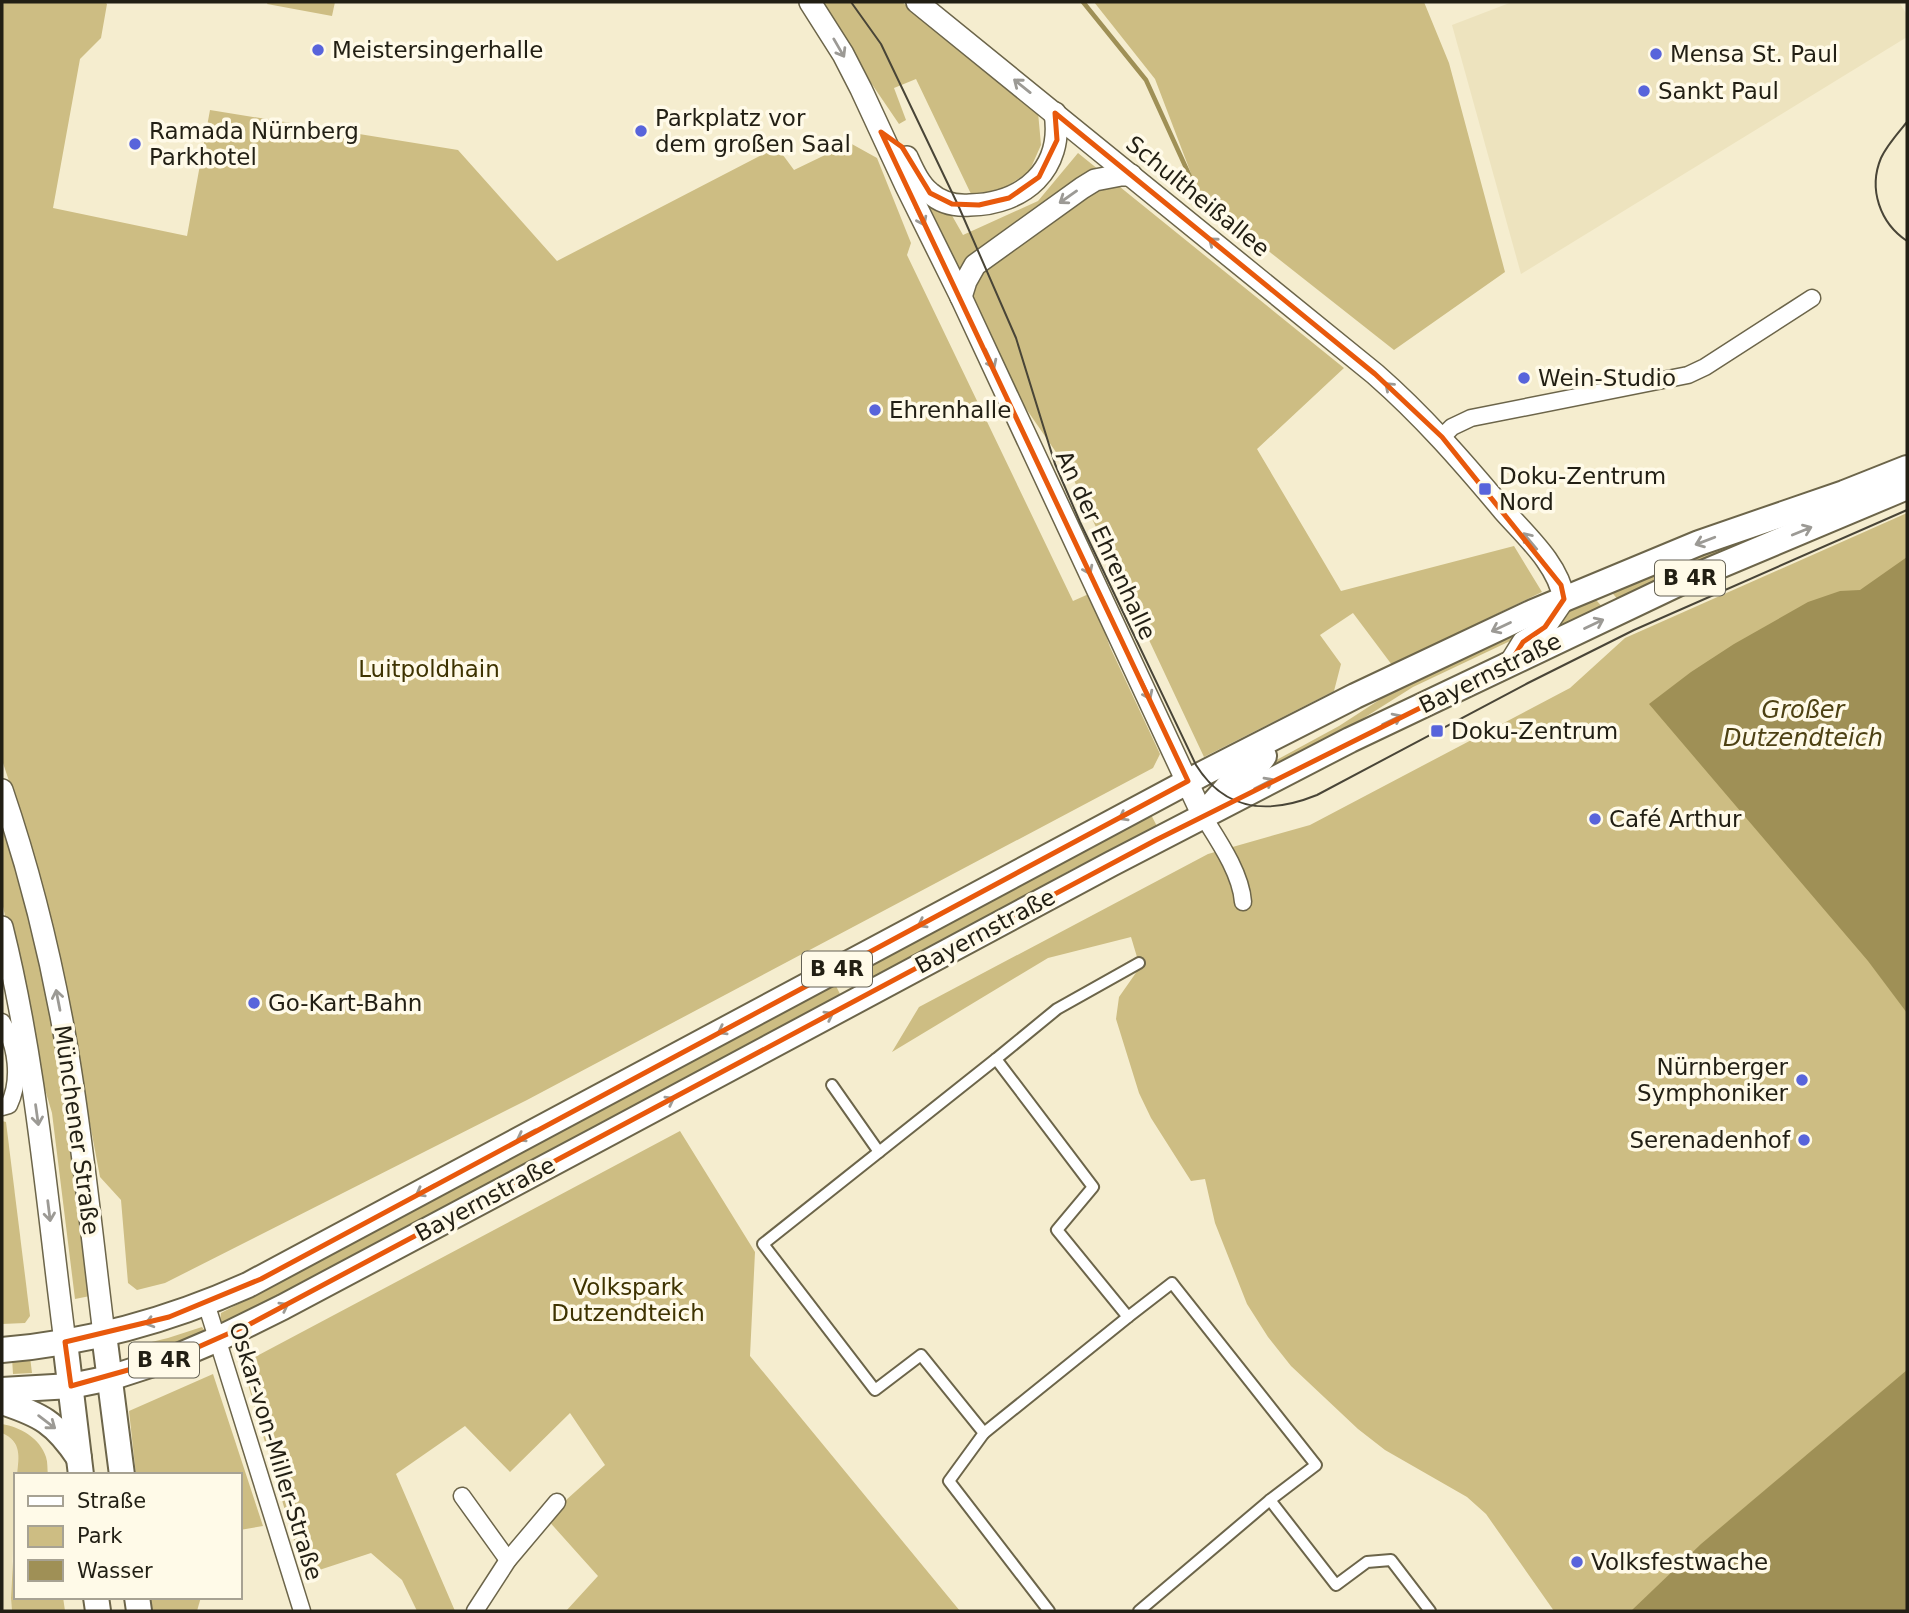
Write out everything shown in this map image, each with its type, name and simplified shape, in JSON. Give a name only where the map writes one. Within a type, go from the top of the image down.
[{"type":"main road","points":[[810,2],[847,62],[961,297]]},
{"type":"main road","name":"Schultheißallee","points":[[917,2],[1409,404],[1442,437],[1547,561],[1561,585],[1564,599]]},
{"type":"main road","points":[[881,132],[902,147],[918,180],[934,197],[953,204],[979,205],[1016,195],[1039,177],[1050,160],[1057,140],[1055,113]]},
{"type":"main road","points":[[961,297],[975,265],[1066,198],[1095,180],[1131,175]]},
{"type":"main road","name":"An der Ehrenhalle","points":[[961,297],[1203,816]]},
{"type":"main road","name":"Bayernstraße","points":[[65,1342],[169,1317],[273,1272],[1188,781],[1355,696],[1564,599],[1711,538],[1837,496],[1907,468]]},
{"type":"main road","name":"Bayernstraße","points":[[71,1385],[110,1378],[178,1356],[218,1339],[283,1307],[1081,880],[1350,740],[1718,565],[1907,487]]},
{"type":"main road","points":[[1510,663],[1523,642],[1543,630],[1564,599]]},
{"type":"main road","name":"B 4R","points":[[1203,816],[1240,773],[1261,760],[1276,736]]},
{"type":"main road","name":"Münchener Straße","points":[[2,790],[47,946],[72,1078],[122,1473]]},
{"type":"main road","points":[[1068,846],[1077,851],[1081,858],[1081,880]]},
{"type":"main road","name":"Münchener Straße","points":[[2,927],[30,1066],[80,1466]]},
{"type":"main road","name":"B 4R","points":[[2,1350],[65,1342]]},
{"type":"main road","name":"B 4R","points":[[2,1390],[71,1385]]},
{"type":"main road","points":[[2,1402],[23,1408],[46,1420],[63,1436],[80,1466]]},
{"type":"street","points":[[1442,437],[1452,427],[1471,418],[1688,374],[1705,367],[1812,298]]},
{"type":"street","points":[[1203,816],[1237,879],[1243,902]]},
{"type":"street","points":[[984,1433],[921,1355],[876,1390],[763,1244],[1057,1009],[1139,963]]},
{"type":"street","points":[[2,1022],[12,1045],[16,1075],[15,1093],[6,1106]]},
{"type":"street","points":[[996,1059],[1093,1187],[1057,1230],[1128,1317]]},
{"type":"street","points":[[832,1086],[879,1152]]},
{"type":"street","points":[[1049,1611],[949,1481],[984,1433],[1172,1283],[1316,1465],[1270,1500],[1139,1611]]},
{"type":"street","name":"Oskar-von-Miller-Straße","points":[[206,1303],[302,1611]]},
{"type":"street","points":[[462,1496],[508,1560]]},
{"type":"street","points":[[1270,1500],[1336,1585],[1367,1562],[1391,1560],[1430,1611]]},
{"type":"street","points":[[475,1611],[508,1560],[557,1502]]},
{"type":"highlighted area","points":[[1055,113],[1375,374],[1442,437],[1561,585],[1564,599],[1545,627],[1523,642],[1510,663],[1156,840],[250,1324],[178,1356],[71,1386],[65,1342],[169,1317],[261,1279],[1188,781],[881,132],[902,147],[930,193],[952,204],[979,205],[1009,198],[1039,177],[1057,140]]},
{"type":"shaded area","name":"Sankt Paul","points":[[1512,2],[1899,2],[1907,15],[1907,37],[1521,274],[1452,25]]},
{"type":"shaded area","points":[[2,1433],[10,1437],[19,1450],[17,1473],[14,1473],[12,1611],[2,1611]]},
{"type":"green space","name":"Luitpoldhain","points":[[2,2],[107,4],[101,38],[80,59],[53,208],[187,236],[210,110],[458,150],[557,261],[777,147],[794,170],[850,143],[877,158],[911,243],[907,255],[1073,601],[1091,593],[1110,647],[1160,754],[1153,768],[527,1100],[165,1283],[137,1290],[128,1283],[121,1200],[100,1177],[81,1076],[17,805],[2,760]]},
{"type":"green space","points":[[335,2],[332,16],[267,4]]},
{"type":"green space","points":[[816,2],[902,2],[1038,112],[1041,145],[1029,172],[1001,190],[971,194],[916,79],[894,88],[906,120],[899,124]]},
{"type":"green space","points":[[1094,2],[1424,2],[1449,63],[1505,272],[1394,350],[1200,197],[1155,79]]},
{"type":"green space","points":[[1078,153],[1344,368],[1257,449],[1341,591],[1514,546],[1542,592],[1392,665],[1353,613],[1320,635],[1341,664],[1334,691],[1204,757],[1071,474],[1005,378],[921,204],[950,212],[963,235],[1038,201]]},
{"type":"green space","points":[[1831,506],[1620,602],[1608,588]]},
{"type":"green space","points":[[1907,513],[1907,1611],[1554,1611],[1486,1514],[1467,1497],[1385,1450],[1358,1429],[1291,1366],[1247,1304],[1215,1223],[1205,1179],[1191,1181],[1151,1118],[1139,1093],[1116,1019],[1119,997],[1140,967],[1131,937],[1048,958],[892,1052],[919,1007],[1208,854],[1310,825],[1570,688],[1625,638]]},
{"type":"green space","points":[[1590,593],[1604,609],[1555,631],[1561,613]]},
{"type":"green space","points":[[1536,619],[1529,632],[1413,687],[1340,733],[1249,783],[1245,777],[1339,726],[1390,693]]},
{"type":"green space","points":[[1149,811],[1159,830],[1074,868],[979,928],[859,990],[849,972]]},
{"type":"green space","points":[[2,823],[39,958],[62,1076],[90,1296],[75,1299],[52,1113],[39,1069],[2,902]]},
{"type":"green space","points":[[833,980],[842,998],[231,1325],[220,1322],[221,1313],[332,1251]]},
{"type":"green space","points":[[2,1121],[6,1122],[30,1316],[25,1323],[2,1324]]},
{"type":"green space","name":"Volkspark Dutzendteich","points":[[680,1131],[755,1252],[750,1356],[960,1611],[566,1611],[598,1576],[546,1518],[605,1465],[570,1413],[510,1472],[465,1426],[396,1474],[455,1611],[417,1611],[402,1580],[371,1553],[304,1575],[242,1364]]},
{"type":"green space","points":[[202,1327],[204,1334],[151,1355],[140,1355],[139,1345]]},
{"type":"green space","points":[[30,1357],[32,1373],[13,1374],[12,1358]]},
{"type":"green space","points":[[213,1374],[263,1526],[242,1530],[242,1473],[136,1473],[129,1411]]},
{"type":"green space","points":[[2,1424],[16,1428],[34,1439],[46,1457],[48,1473],[17,1473],[18,1450],[13,1441],[2,1433]]},
{"type":"green space","points":[[14,1543],[14,1599],[63,1599],[65,1611],[12,1611]]},
{"type":"green space","points":[[149,1599],[200,1599],[197,1611],[150,1611]]},
{"type":"water","name":"Großer Dutzendteich","points":[[1907,557],[1907,1013],[1868,961],[1649,704],[1734,644],[1808,602],[1840,591],[1860,590]]},
{"type":"water","points":[[1907,1370],[1907,1611],[1631,1611],[1701,1544]]},
{"type":"waterway","points":[[1083,2],[1146,80],[1192,181]]},
{"type":"tram line","points":[[851,2],[881,44],[958,205],[1016,338],[1055,464],[1196,765],[1208,781],[1235,801],[1266,807],[1317,795],[1634,630],[1907,510]]},
{"type":"tram line","points":[[1907,122],[1883,153],[1876,182],[1876,193],[1883,215],[1907,241]]},
{"type":"place","name":"Meistersingerhalle","points":[[318,50]]},
{"type":"place","name":"Mensa St. Paul","points":[[1656,54]]},
{"type":"place","name":"Sankt Paul","points":[[1644,91]]},
{"type":"place","name":"Parkplatz vor dem großen Saal","points":[[641,131]]},
{"type":"place","name":"Ramada Nürnberg Parkhotel","points":[[135,144]]},
{"type":"place","name":"Wein-Studio","points":[[1524,378]]},
{"type":"place","name":"Ehrenhalle","points":[[875,410]]},
{"type":"place","name":"Doku-Zentrum Nord","points":[[1485,489]]},
{"type":"place","name":"Doku-Zentrum","points":[[1437,731]]},
{"type":"place","name":"Café Arthur","points":[[1595,819]]},
{"type":"place","name":"Go-Kart-Bahn","points":[[254,1003]]},
{"type":"place","name":"Nürnberger Symphoniker","points":[[1802,1080]]},
{"type":"place","name":"Serenadenhof","points":[[1804,1140]]},
{"type":"place","name":"Volksfestwache","points":[[1577,1562]]}]
